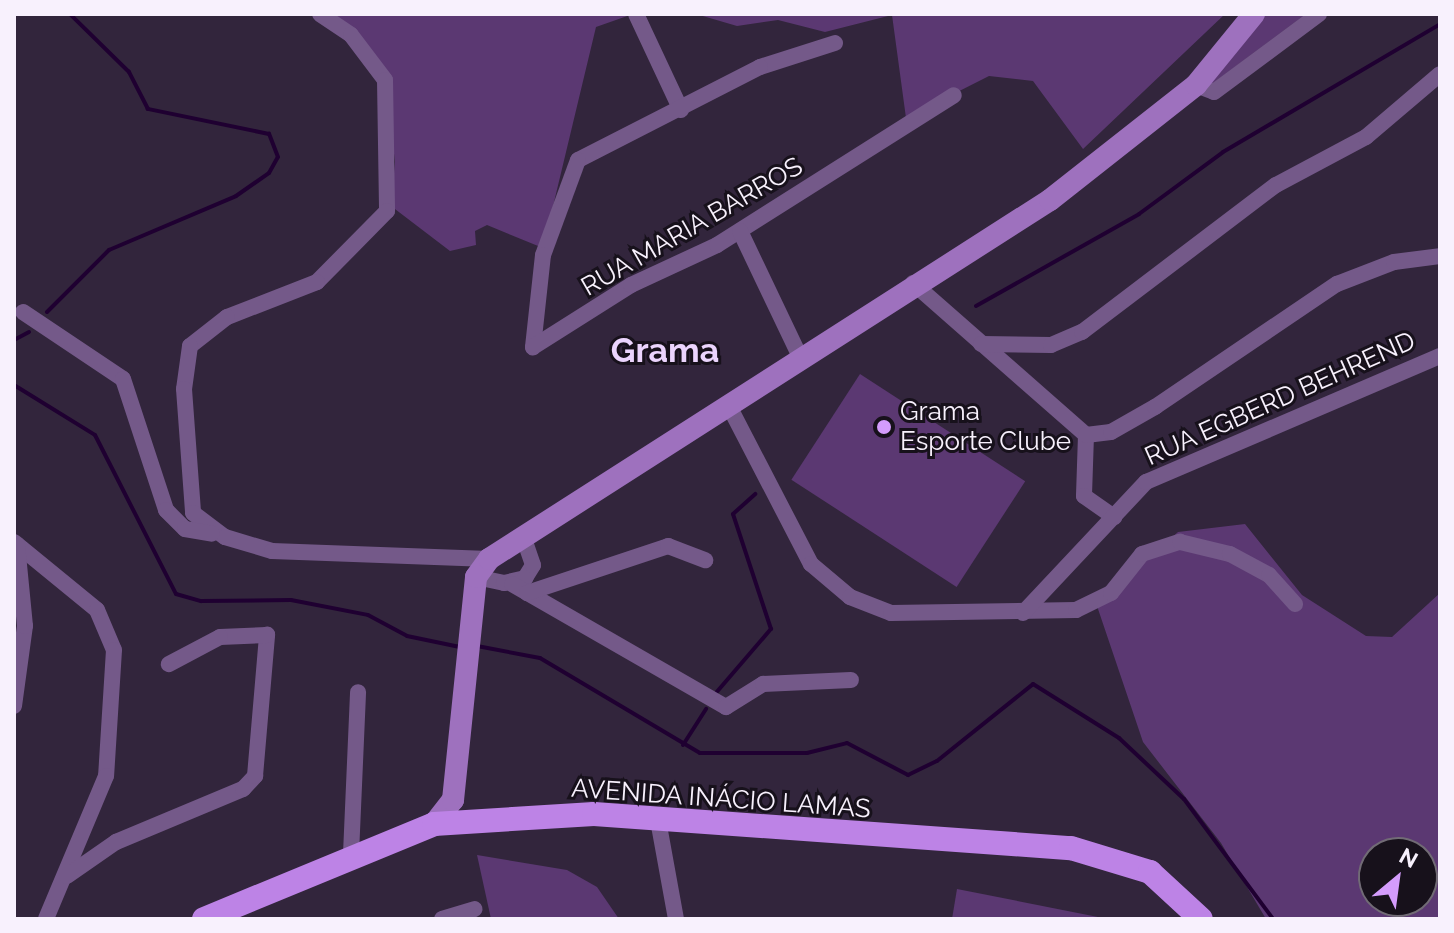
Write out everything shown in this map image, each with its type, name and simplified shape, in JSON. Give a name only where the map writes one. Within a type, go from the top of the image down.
[{"type":"main road","points":[[434,824],[453,800],[469,646],[483,568],[523,536],[729,406],[913,283],[1050,200],[1196,85],[1254,14]]},
{"type":"main road","name":"AVENIDA INÁCIO LAMAS","points":[[204,919],[249,909],[351,854],[434,824],[594,814],[967,841],[1112,856],[1150,872],[1201,919]]},
{"type":"street","points":[[219,534],[193,513],[187,480],[190,346],[227,317],[317,282],[383,218],[389,202],[386,88],[371,57],[320,14]]},
{"type":"street","points":[[636,14],[681,110]]},
{"type":"street","points":[[1196,85],[1214,92],[1319,14]]},
{"type":"street","name":"RUA MARIA BARROS","points":[[835,43],[760,67],[572,167],[543,255],[533,347],[631,285],[740,231],[954,95]]},
{"type":"street","points":[[981,344],[1051,345],[1082,332],[1276,185],[1366,137],[1440,74]]},
{"type":"street","points":[[740,231],[800,357]]},
{"type":"street","points":[[913,283],[1086,435],[1111,432],[1155,407],[1337,284],[1394,262],[1440,256]]},
{"type":"street","points":[[23,312],[123,379],[166,510],[185,529],[317,557],[483,568],[726,707],[763,684],[851,680]]},
{"type":"street","name":"RUA EGBERD BEHREND","points":[[1023,613],[1146,482],[1185,462],[1440,356]]},
{"type":"street","points":[[729,406],[811,564],[850,597],[891,613],[1076,610],[1111,593],[1142,554],[1180,542],[1230,554],[1269,575],[1295,604]]},
{"type":"street","points":[[1086,435],[1084,496],[1114,517]]},
{"type":"street","points":[[512,584],[532,571],[523,536]]},
{"type":"street","points":[[14,706],[25,626],[15,543]]},
{"type":"street","points":[[15,543],[97,610],[113,642],[106,776],[67,876],[46,919]]},
{"type":"street","points":[[527,593],[668,546],[705,560]]},
{"type":"street","points":[[67,876],[128,835],[243,789],[255,776],[267,635],[220,637],[169,664]]},
{"type":"street","points":[[351,854],[358,692]]},
{"type":"street","points":[[658,820],[676,919]]},
{"type":"street","points":[[442,919],[474,909]]},
{"type":"shaded area","points":[[335,14],[633,14],[596,27],[543,248],[487,225],[475,231],[476,245],[450,251],[391,206],[395,162],[384,66]]},
{"type":"shaded area","points":[[696,14],[1225,14],[1083,149],[1033,81],[989,76],[906,118],[892,15],[825,32],[778,20],[737,26]]},
{"type":"shaded area","points":[[1261,14],[1306,14],[1193,98]]},
{"type":"shaded area","name":"Grama Esporte Clube","points":[[860,374],[1025,481],[957,587],[791,480]]},
{"type":"shaded area","points":[[1245,524],[1302,595],[1366,636],[1392,637],[1440,593],[1440,919],[1266,919],[1221,843],[1143,742],[1097,606],[1178,532]]},
{"type":"shaded area","points":[[477,855],[567,870],[597,887],[619,919],[491,919]]},
{"type":"shaded area","points":[[957,889],[1108,919],[952,919]]},
{"type":"waterway","points":[[47,312],[109,250],[236,196],[269,173],[278,157],[269,134],[148,109],[129,72],[70,14]]},
{"type":"waterway","points":[[976,306],[1139,214],[1223,152],[1440,24]]},
{"type":"waterway","points":[[14,340],[29,332]]},
{"type":"waterway","points":[[14,385],[95,435],[176,594],[201,601],[291,600],[368,615],[407,636],[460,647]]},
{"type":"waterway","points":[[715,694],[771,629],[733,514],[755,494]]},
{"type":"waterway","points":[[477,646],[540,658],[700,753],[807,753],[847,743],[908,775],[937,761],[1033,684],[1119,738],[1184,799],[1273,919]]},
{"type":"waterway","points":[[683,745],[706,709]]},
{"type":"place","name":"Grama Esporte Clube","points":[[884,427]]},
{"type":"district","name":"Grama","points":[[665,351]]}]
